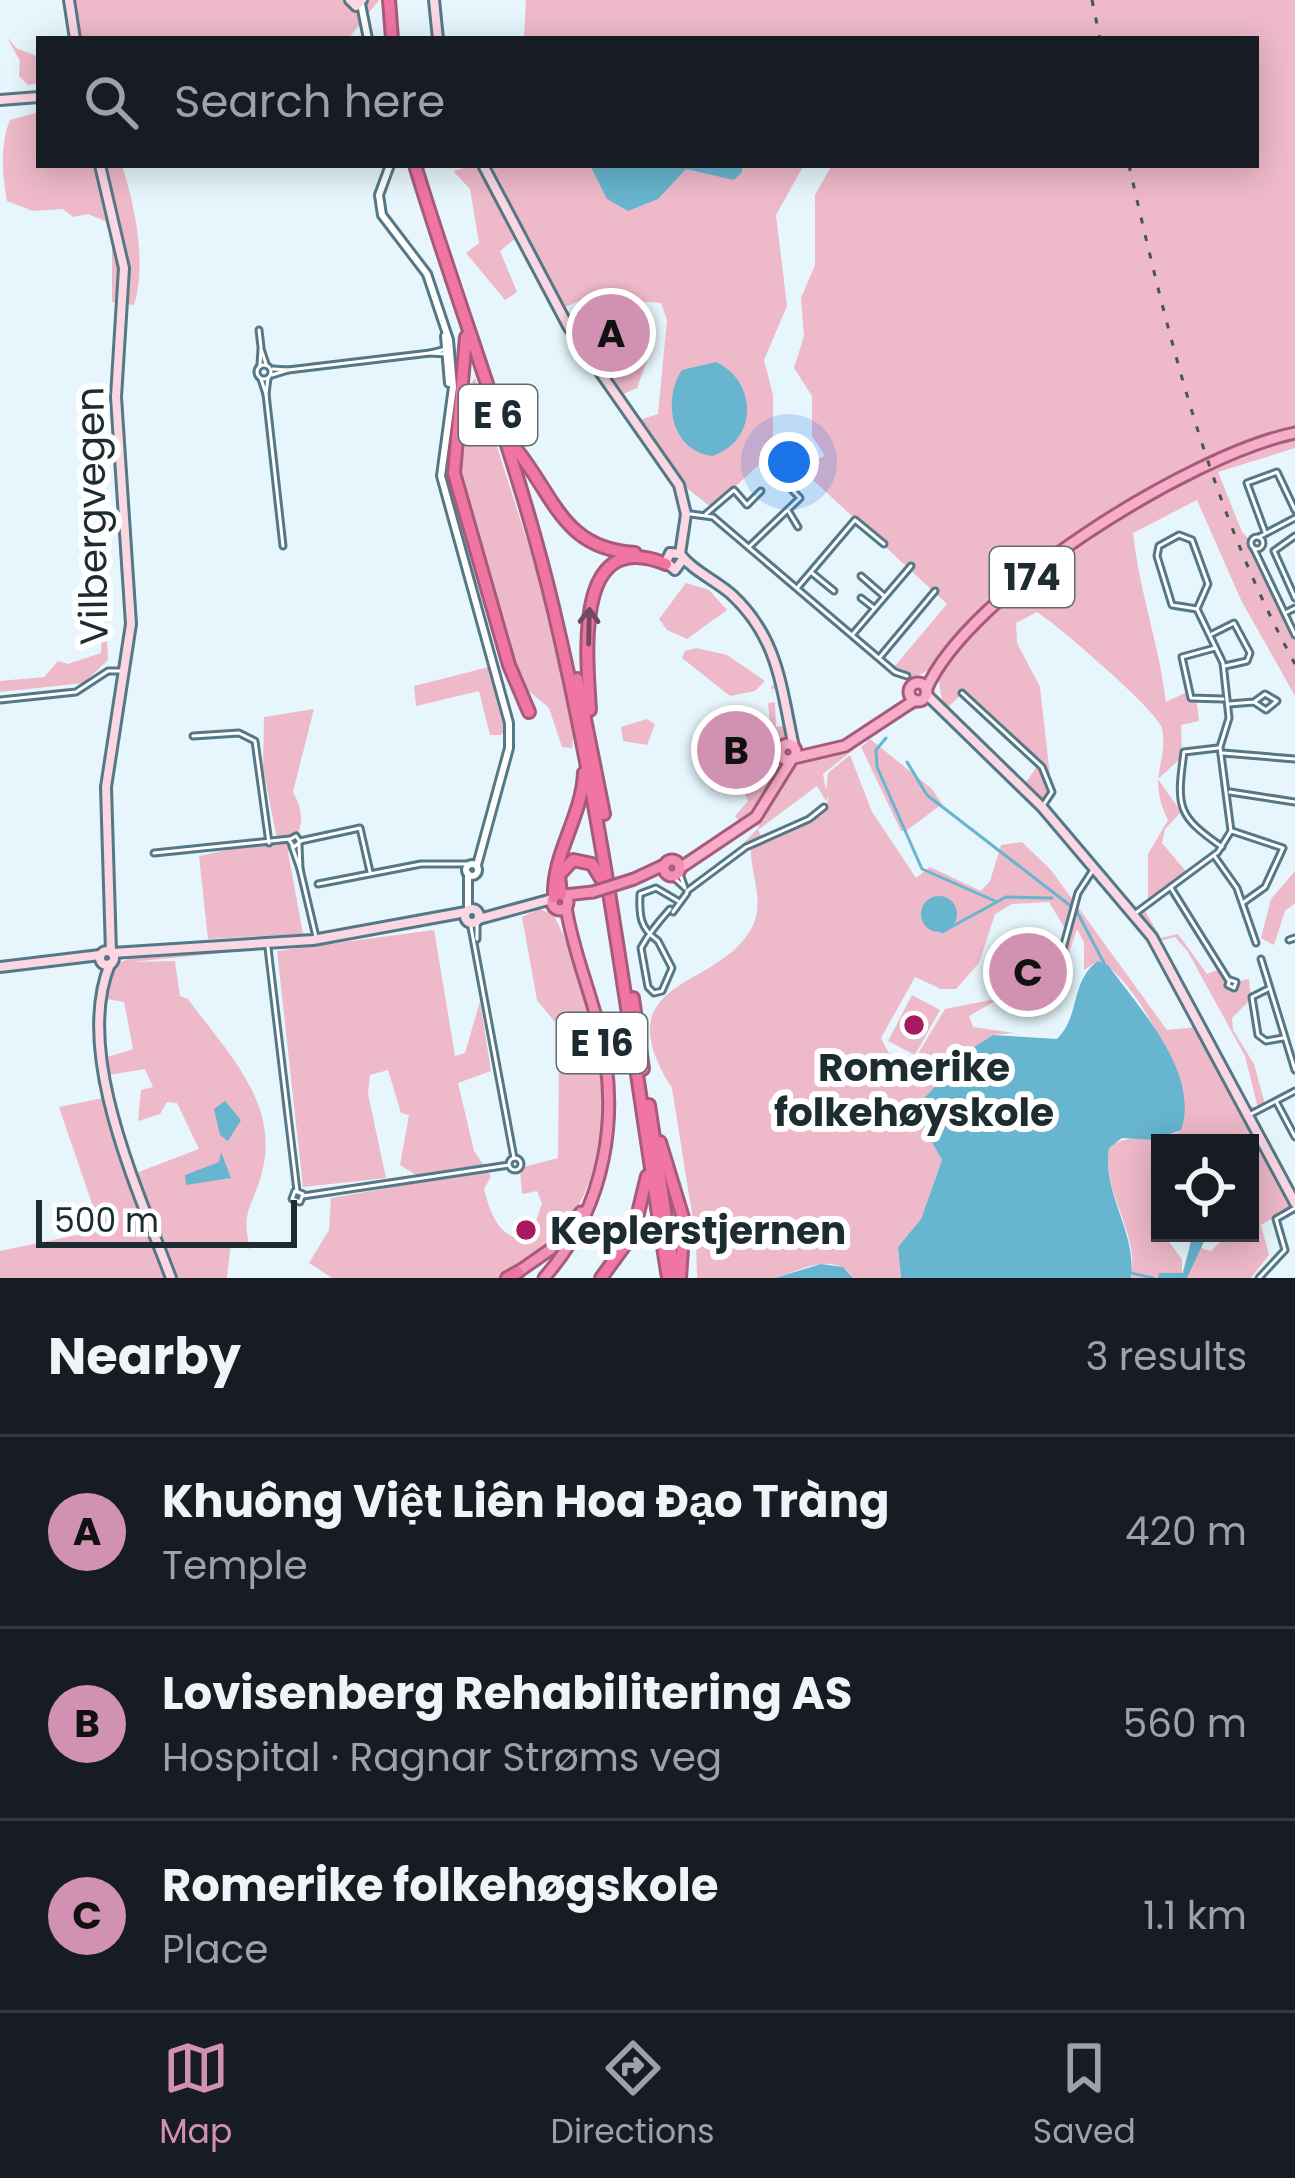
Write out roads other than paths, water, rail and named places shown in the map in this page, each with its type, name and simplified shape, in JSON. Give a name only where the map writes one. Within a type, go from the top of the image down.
[{"type":"highway","points":[[393,0],[396,36]]},
{"type":"highway","name":"E 6","points":[[419,168],[532,526],[587,744],[648,1149],[674,1278]]},
{"type":"highway","name":"E 6","points":[[419,168],[516,449],[587,744],[674,1278]]},
{"type":"highway","name":"E 6","points":[[460,304],[468,351],[454,472],[510,669],[529,712]]},
{"type":"highway","name":"E 6","points":[[516,449],[573,530],[590,544],[613,552],[675,559]]},
{"type":"highway","name":"E 6","points":[[559,902],[556,872],[582,796],[593,590],[605,572],[624,561],[675,559]]},
{"type":"highway","points":[[611,902],[597,870],[583,860],[562,870],[559,902],[593,892],[639,877],[673,869]]},
{"type":"highway","name":"E 16","points":[[544,1278],[582,1224],[605,1151],[605,1059],[559,902]]},
{"type":"highway","name":"E 16","points":[[650,1110],[681,1202],[685,1252],[674,1278]]},
{"type":"highway","points":[[601,1278],[625,1250],[640,1219],[648,1149]]},
{"type":"highway","name":"E 16","points":[[512,1275],[574,1223],[605,1151]]},
{"type":"main road","points":[[69,0],[75,36]]},
{"type":"main road","points":[[358,3],[373,0]]},
{"type":"main road","points":[[429,0],[437,36]]},
{"type":"main road","points":[[0,100],[36,97]]},
{"type":"main road","name":"Vilbergvegen","points":[[101,168],[121,242],[124,280],[116,388],[131,624],[106,787],[107,958],[98,1033],[114,1111],[171,1278]]},
{"type":"main road","points":[[485,168],[568,326],[677,481],[686,514],[675,559],[736,598],[767,640],[784,680],[788,752],[756,818],[673,869]]},
{"type":"main road","name":"174","points":[[788,752],[821,753],[853,742],[919,694],[989,610],[1147,492],[1224,453],[1295,433]]},
{"type":"main road","points":[[919,694],[1042,807],[1156,946],[1295,1206]]},
{"type":"main road","points":[[0,967],[313,939],[559,902]]},
{"type":"street","points":[[358,3],[367,36]]},
{"type":"street","points":[[270,944],[297,1191],[293,1201],[508,1165],[520,1168],[514,1158],[470,895],[471,869],[510,731],[441,476],[451,393],[445,327],[427,274],[382,215],[380,192],[389,168]]},
{"type":"street","points":[[259,330],[283,546]]},
{"type":"street","points":[[260,378],[267,371],[448,351]]},
{"type":"street","points":[[260,378],[267,371]]},
{"type":"street","points":[[260,378],[266,394]]},
{"type":"street","points":[[764,461],[811,504]]},
{"type":"street","points":[[1265,532],[1245,489],[1250,481],[1277,472],[1295,509]]},
{"type":"street","points":[[706,514],[734,490],[747,505],[761,491]]},
{"type":"street","points":[[748,548],[800,498]]},
{"type":"street","points":[[788,511],[798,527]]},
{"type":"street","points":[[686,514],[706,514],[907,676]]},
{"type":"street","points":[[1295,518],[1265,532],[1259,537],[1263,544],[1254,549],[1295,635]]},
{"type":"street","points":[[797,589],[855,520],[884,544]]},
{"type":"street","points":[[1179,535],[1192,540],[1208,586],[1197,609],[1172,605],[1157,556],[1160,546],[1179,535]]},
{"type":"street","points":[[1295,536],[1274,548],[1295,598]]},
{"type":"street","points":[[771,567],[777,561]]},
{"type":"street","points":[[852,635],[911,566]]},
{"type":"street","points":[[811,572],[834,591]]},
{"type":"street","points":[[861,576],[885,597]]},
{"type":"street","points":[[879,658],[935,591]]},
{"type":"street","points":[[861,598],[875,609]]},
{"type":"street","points":[[1283,614],[1295,608]]},
{"type":"street","points":[[1133,915],[1214,856],[1231,831],[1221,750],[1227,701],[1223,666],[1197,609]]},
{"type":"street","points":[[1210,634],[1234,622],[1250,653],[1247,661],[1223,666]]},
{"type":"street","points":[[1216,648],[1182,657],[1185,688],[1191,698],[1254,702]]},
{"type":"street","points":[[0,700],[76,692],[108,671],[124,671]]},
{"type":"street","points":[[962,693],[1046,773],[1052,792],[1042,807]]},
{"type":"street","points":[[194,736],[243,733],[255,741],[270,843]]},
{"type":"street","points":[[721,739],[755,736],[767,749],[788,752]]},
{"type":"street","points":[[1222,848],[1189,824],[1183,809],[1184,752],[1221,750],[1292,758],[1294,748]]},
{"type":"street","points":[[1228,792],[1295,802]]},
{"type":"street","points":[[678,901],[656,888],[642,891],[640,923],[650,936],[671,968],[659,993],[648,988],[642,955],[650,936],[671,910],[678,901],[686,890],[746,847],[814,817],[824,807]]},
{"type":"street","points":[[154,853],[294,843],[360,828],[370,873]]},
{"type":"street","points":[[1231,831],[1283,848],[1264,887],[1244,902]]},
{"type":"street","points":[[294,843],[313,939]]},
{"type":"street","points":[[1214,856],[1244,902],[1256,943]]},
{"type":"street","points":[[319,884],[452,864],[471,869]]},
{"type":"street","points":[[673,869],[686,890]]},
{"type":"street","points":[[1034,989],[1048,985],[1056,974],[1078,893],[1094,869]]},
{"type":"street","points":[[1170,886],[1229,980]]},
{"type":"street","points":[[1262,958],[1295,1070]]},
{"type":"street","points":[[1269,988],[1253,995],[1254,1021],[1263,1041],[1283,1037]]},
{"type":"street","points":[[1249,1115],[1295,1091]]},
{"type":"street","points":[[1276,1101],[1295,1137]]},
{"type":"street","points":[[508,1165],[514,1158]]},
{"type":"street","points":[[297,1191],[303,1196]]},
{"type":"street","points":[[1259,1278],[1285,1250],[1276,1219],[1295,1206]]},
{"type":"water","points":[[592,168],[742,168],[734,180],[686,169],[658,199],[628,211],[607,199]]},
{"type":"water","points":[[716,362],[740,383],[747,411],[738,438],[712,456],[687,445],[679,435],[672,395],[682,370]]},
{"type":"water","points":[[939,896],[951,902],[957,914],[951,926],[939,932],[927,926],[921,914],[927,902]]},
{"type":"water","points":[[1098,961],[1108,965],[1150,1021],[1175,1064],[1185,1108],[1181,1130],[1151,1134],[1151,1140],[1122,1138],[1109,1148],[1110,1182],[1129,1244],[1131,1278],[901,1278],[898,1247],[921,1219],[942,1160],[918,1118],[919,1104],[966,1052],[993,1035],[1057,1039],[1070,1020],[1089,969]]},
{"type":"water","points":[[225,1101],[241,1120],[228,1141],[220,1135],[214,1109]]},
{"type":"water","points":[[221,1152],[231,1178],[186,1185],[185,1175],[219,1162]]},
{"type":"water","points":[[1191,1242],[1204,1242],[1187,1278],[1158,1278],[1159,1273],[1183,1273]]},
{"type":"water","points":[[821,1264],[843,1267],[853,1278],[775,1278]]},
{"type":"waterway","points":[[886,738],[876,750],[877,767],[922,869],[995,901]]},
{"type":"waterway","points":[[907,762],[927,795],[1076,910],[1104,963]]},
{"type":"waterway","points":[[942,932],[1006,897],[1052,898]]},
{"type":"waterway","points":[[1131,1273],[1153,1278]]},
{"type":"railway","points":[[1092,0],[1099,36]]},
{"type":"railway","points":[[1130,168],[1176,357],[1215,483],[1295,664]]},
{"type":"place","name":"Khuông Việt Liên Hoa Đạo Tràng","points":[[611,333]]},
{"type":"place","name":"Lovisenberg Rehabilitering AS","points":[[736,750]]},
{"type":"place","name":"Romerike folkehøgskole","points":[[1028,972]]},
{"type":"place","name":"Romerike folkehøyskole","points":[[914,1025]]},
{"type":"place","name":"Keplerstjernen","points":[[526,1230]]}]
